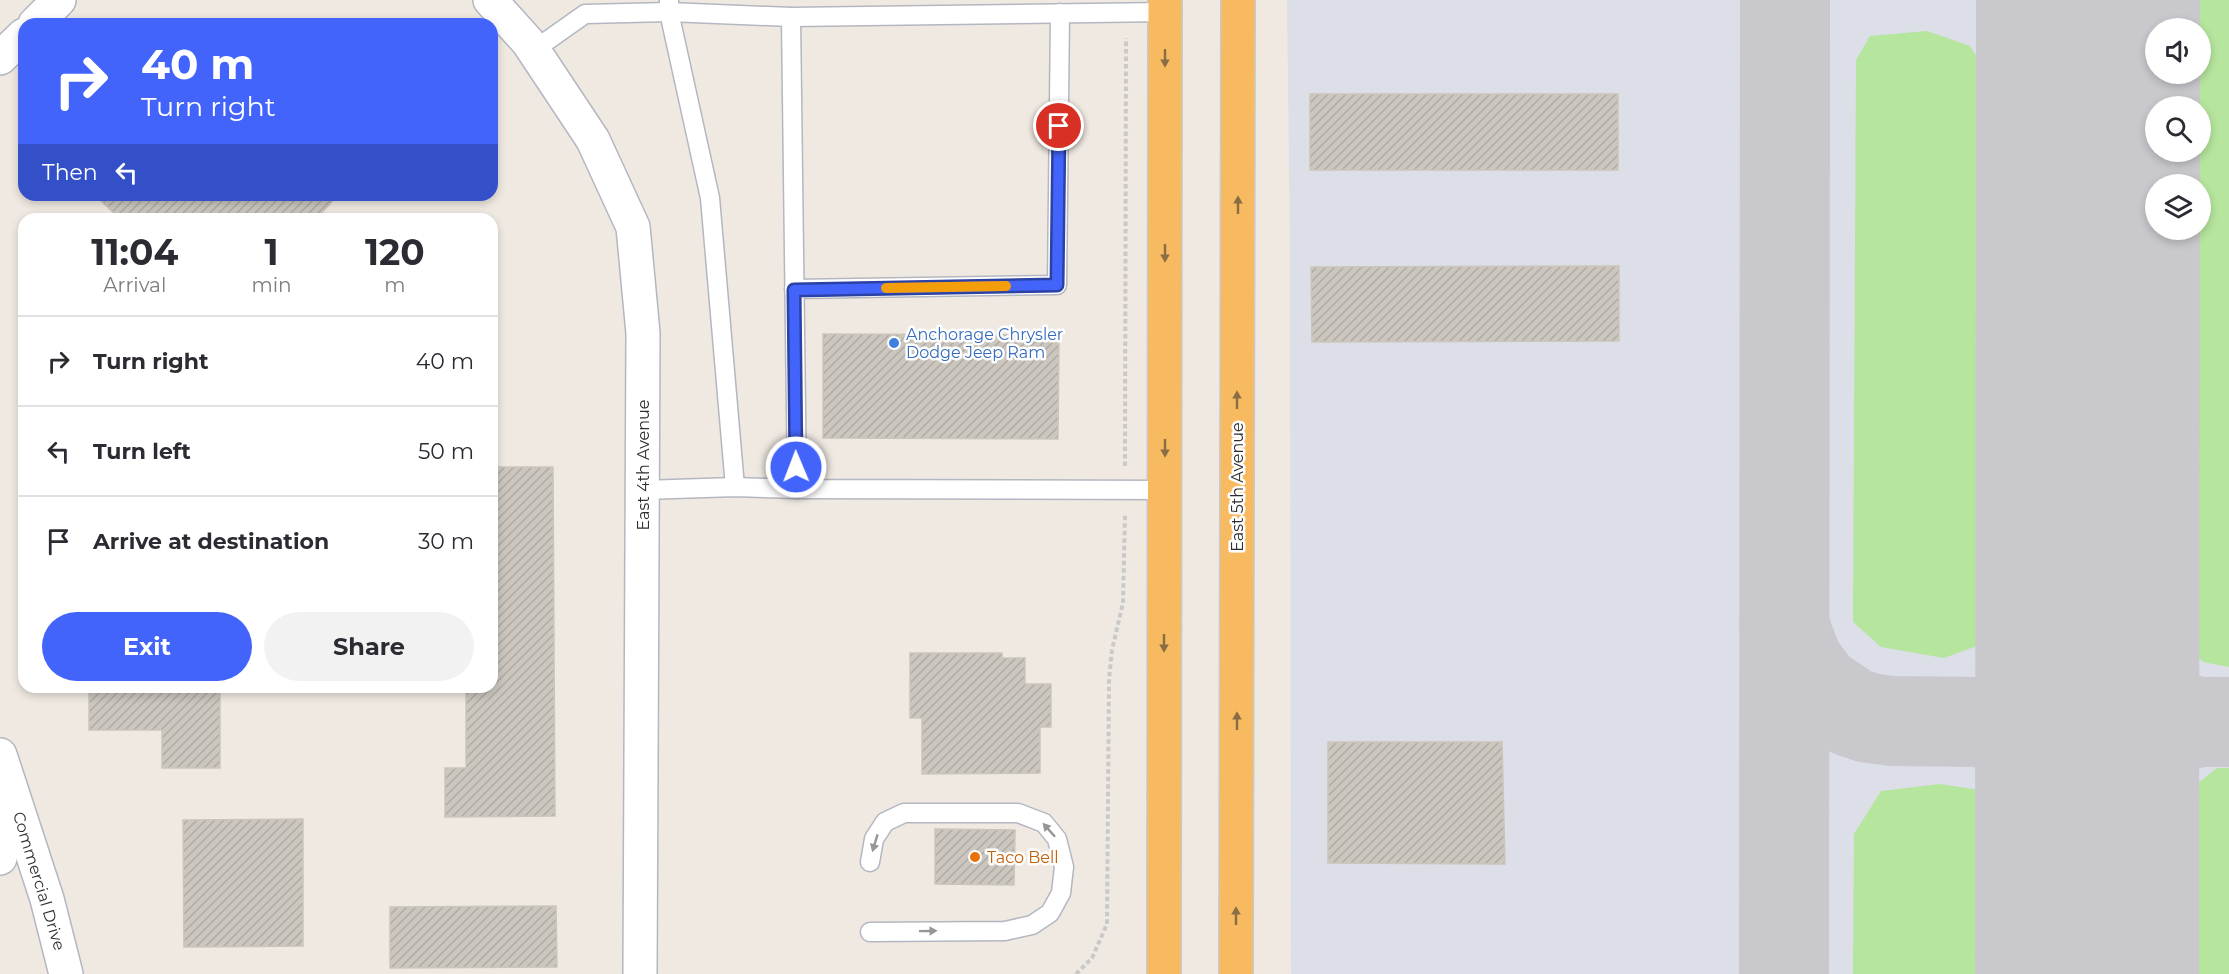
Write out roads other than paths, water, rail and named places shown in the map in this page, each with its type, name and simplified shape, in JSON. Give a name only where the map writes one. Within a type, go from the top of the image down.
[{"type":"highway","name":"East 5th Avenue","points":[[1236,974],[1238,0]]},
{"type":"highway","points":[[1164,974],[1165,6]]},
{"type":"street","points":[[41,18],[59,0]]},
{"type":"street","name":"East 4th Avenue","points":[[490,0],[534,50],[593,140],[633,227],[643,333],[640,974]]},
{"type":"street","points":[[0,58],[18,40]]},
{"type":"street","name":"Commercial Drive","points":[[0,755],[47,899],[66,974]]},
{"type":"street","points":[[0,858],[14,797]]},
{"type":"lane","points":[[534,50],[585,14],[669,6],[791,17],[1060,13],[1165,6]]},
{"type":"lane","points":[[669,6],[710,198],[735,487]]},
{"type":"lane","points":[[794,290],[1057,285],[1060,13]]},
{"type":"lane","points":[[791,17],[797,489]]},
{"type":"lane","points":[[642,490],[735,487],[1165,490]]},
{"type":"lane","points":[[870,862],[874,839],[885,822],[904,813],[1018,813],[1044,823],[1057,839],[1064,867],[1061,893],[1050,913],[1032,925],[1005,930],[870,932]]},
{"type":"place","name":"Anchorage Chrysler Dodge Jeep Ram","points":[[894,343]]},
{"type":"place","name":"Taco Bell","points":[[975,857]]}]
